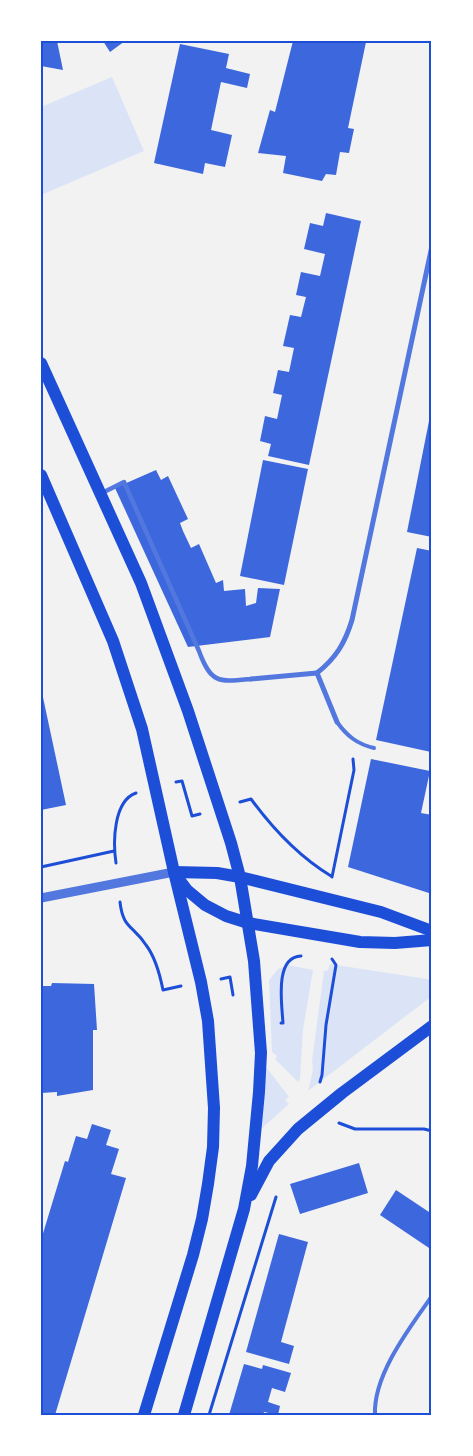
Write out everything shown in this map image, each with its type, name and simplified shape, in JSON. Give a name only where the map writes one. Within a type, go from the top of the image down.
[{"type":"main road","points":[[41,363],[101,494],[167,650],[220,808],[240,877],[258,993],[262,1053],[256,1128],[244,1209],[184,1415]]},
{"type":"main road","points":[[41,475],[116,649],[142,729],[201,982],[208,1021],[214,1108],[213,1147],[202,1219],[144,1415]]},
{"type":"main road","points":[[174,872],[217,873],[240,877],[381,912],[432,931]]},
{"type":"main road","points":[[174,872],[187,890],[205,905],[226,916],[248,923],[360,942],[432,940]]},
{"type":"main road","points":[[244,1209],[269,1161],[298,1129],[342,1093],[432,1026]]},
{"type":"street","points":[[101,494],[124,482],[205,668],[212,676],[220,680],[229,681],[317,673],[335,657],[343,644],[352,620],[432,246]]},
{"type":"street","points":[[317,673],[337,722]]},
{"type":"street","points":[[41,898],[174,872]]},
{"type":"lane","points":[[337,722],[352,740],[374,748]]},
{"type":"lane","points":[[375,1415],[378,1388],[398,1344],[432,1296]]},
{"type":"path","points":[[244,801],[251,799],[286,841],[317,868],[332,877],[354,770],[353,760],[337,722]]},
{"type":"path","points":[[174,783],[182,781],[192,816],[202,813]]},
{"type":"path","points":[[41,867],[114,851],[114,833],[122,806],[134,794]]},
{"type":"path","points":[[122,914],[125,923],[148,947],[156,963],[163,990],[174,987]]},
{"type":"path","points":[[282,1023],[281,978],[284,968],[289,960],[305,955]]},
{"type":"path","points":[[319,1084],[322,1076],[326,1025],[336,965],[332,960],[323,958]]},
{"type":"path","points":[[338,1122],[346,1127],[355,1129],[424,1129],[432,1131]]},
{"type":"path","points":[[209,1415],[279,1192]]},
{"type":"shaded area","points":[[112,77],[144,151],[41,195],[41,107]]},
{"type":"shaded area","points":[[330,964],[427,979],[432,982],[432,996],[308,1091],[313,1070],[312,1061],[324,971],[328,970]]},
{"type":"shaded area","points":[[288,965],[313,970],[303,1030],[300,1079],[298,1082],[275,1059],[277,1056],[272,1052],[269,980],[278,969]]},
{"type":"shaded area","points":[[263,1063],[289,1097],[285,1100],[289,1104],[261,1129]]},
{"type":"building","points":[[41,41],[57,41],[63,70],[41,66]]},
{"type":"building","points":[[103,41],[125,41],[110,52]]},
{"type":"building","points":[[293,41],[366,42],[348,128],[354,129],[349,153],[340,152],[336,175],[326,174],[322,181],[283,173],[286,156],[258,153],[270,110],[275,112]]},
{"type":"building","points":[[180,44],[229,54],[226,68],[250,74],[247,88],[221,82],[211,130],[232,135],[225,167],[205,163],[203,174],[154,163]]},
{"type":"building","points":[[326,213],[361,221],[309,465],[268,456],[271,444],[260,441],[265,416],[277,419],[282,395],[273,393],[278,370],[289,372],[294,348],[283,346],[290,315],[301,317],[306,297],[296,295],[301,272],[320,276],[325,254],[304,249],[310,223],[323,226]]},
{"type":"building","points":[[432,411],[432,537],[407,532]]},
{"type":"building","points":[[263,460],[308,469],[284,585],[240,576]]},
{"type":"building","points":[[156,470],[161,480],[168,476],[188,519],[180,523],[191,548],[199,544],[216,583],[223,580],[224,591],[245,589],[246,606],[256,603],[258,588],[280,589],[270,637],[188,647],[115,488]]},
{"type":"building","points":[[417,548],[432,551],[431,752],[376,740]]},
{"type":"building","points":[[41,688],[66,805],[41,810]]},
{"type":"building","points":[[371,759],[430,771],[421,813],[432,815],[432,894],[348,867]]},
{"type":"building","points":[[52,983],[94,984],[97,1030],[93,1030],[93,1090],[57,1096],[57,1092],[41,1093],[41,986],[51,986]]},
{"type":"building","points":[[92,1124],[111,1130],[106,1145],[119,1149],[111,1174],[126,1178],[55,1415],[41,1415],[41,1240],[65,1161],[68,1162],[76,1136],[87,1139]]},
{"type":"building","points":[[359,1163],[368,1193],[300,1214],[290,1184]]},
{"type":"building","points":[[396,1190],[432,1214],[432,1250],[380,1215]]},
{"type":"building","points":[[279,1234],[308,1242],[281,1342],[294,1346],[289,1364],[246,1352]]},
{"type":"building","points":[[244,1364],[262,1369],[263,1365],[291,1373],[285,1392],[272,1388],[268,1402],[280,1406],[278,1415],[264,1412],[263,1415],[229,1415]]}]
